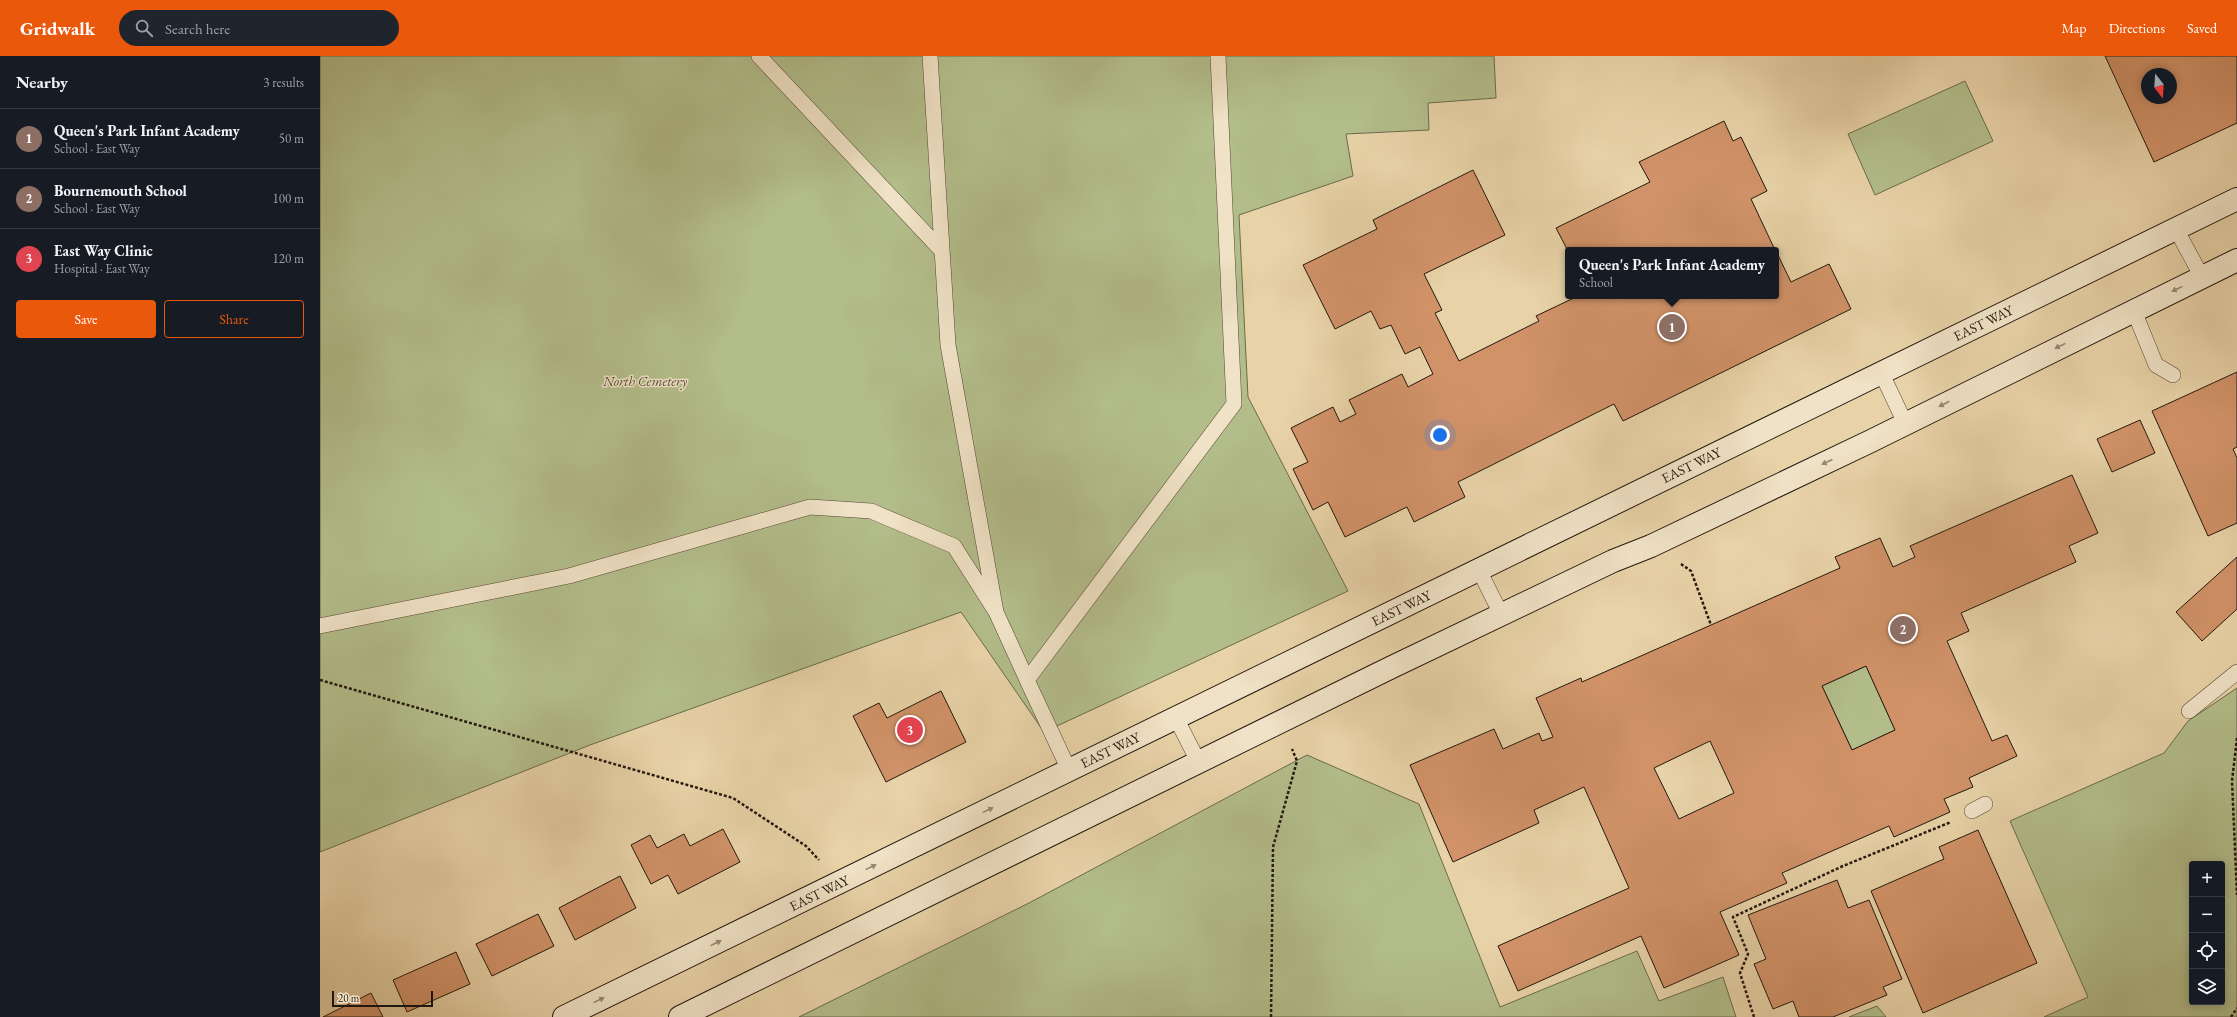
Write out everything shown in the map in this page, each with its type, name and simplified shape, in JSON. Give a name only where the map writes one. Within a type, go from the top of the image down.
[{"type":"street","name":"EAST WAY","points":[[564,1017],[2237,199]]},
{"type":"street","points":[[680,1017],[1501,614],[1613,561],[1651,546],[2237,260]]},
{"type":"lane","points":[[759,56],[942,251]]},
{"type":"lane","points":[[930,56],[948,345],[996,612]]},
{"type":"lane","points":[[1028,680],[1234,404],[1218,56]]},
{"type":"lane","points":[[2176,229],[2202,277]]},
{"type":"lane","points":[[2134,311],[2156,365],[2173,375]]},
{"type":"lane","points":[[1881,372],[1905,423]]},
{"type":"lane","points":[[320,626],[569,576],[810,507],[872,511],[954,546],[996,612],[1069,770]]},
{"type":"lane","points":[[1479,570],[1501,614]]},
{"type":"lane","points":[[2189,711],[2237,672]]},
{"type":"lane","points":[[1176,718],[1199,763]]},
{"type":"path","points":[[1651,546],[1691,571],[1711,625]]},
{"type":"path","points":[[320,680],[733,798],[806,846],[840,882]]},
{"type":"path","points":[[1271,1017],[1273,847],[1297,761],[1280,722]]},
{"type":"path","points":[[2237,738],[2232,781],[2237,895]]},
{"type":"path","points":[[1754,1017],[1740,973],[1748,954],[1733,917],[1843,866],[1944,825],[1979,808]]},
{"type":"path","points":[[2231,1017],[2237,1008]]},
{"type":"green space","name":"North Cemetery","points":[[320,56],[1494,56],[1496,98],[1428,103],[1429,130],[1346,134],[1353,176],[1239,215],[1248,397],[1348,591],[1044,732],[961,612],[590,745],[320,852]]},
{"type":"green space","points":[[1965,81],[1993,141],[1875,195],[1848,134]]},
{"type":"green space","points":[[1866,666],[1895,730],[1852,750],[1822,686]]},
{"type":"green space","points":[[2237,688],[2237,1017],[2044,1017],[2088,997],[2010,821],[2164,753],[2188,721]]},
{"type":"green space","points":[[1307,755],[1419,804],[1500,1007],[1637,951],[1659,1001],[1723,977],[1736,1017],[799,1017],[1029,903]]},
{"type":"green space","points":[[1877,1006],[1886,1017],[1849,1017]]},
{"type":"building","points":[[2105,56],[2237,56],[2237,123],[2154,162]]},
{"type":"building","points":[[1724,121],[1733,141],[1741,137],[1767,191],[1751,199],[1774,247],[1566,247],[1556,228],[1650,182],[1639,162]]},
{"type":"building","points":[[1473,170],[1505,235],[1424,274],[1442,310],[1435,313],[1459,361],[1539,321],[1536,316],[1572,299],[1779,299],[1779,257],[1791,282],[1829,264],[1851,309],[1623,421],[1614,404],[1458,482],[1465,497],[1414,522],[1407,507],[1345,537],[1328,502],[1313,510],[1293,469],[1308,462],[1291,428],[1333,407],[1340,422],[1356,414],[1349,400],[1402,374],[1408,387],[1433,374],[1420,347],[1405,354],[1391,325],[1380,329],[1371,311],[1335,329],[1303,265],[1377,229],[1373,220]]},
{"type":"building","points":[[2237,372],[2237,447],[2233,449],[2237,458],[2237,523],[2208,536],[2152,411]]},
{"type":"building","points":[[2140,420],[2155,453],[2112,472],[2097,439]]},
{"type":"building","points":[[2072,475],[2098,533],[2069,546],[2076,562],[1961,613],[1969,631],[1947,641],[1992,741],[2007,735],[2017,756],[1969,778],[1973,787],[1944,799],[1950,812],[1894,837],[1889,826],[1782,873],[1787,883],[1720,912],[1739,955],[1664,988],[1641,936],[1518,991],[1498,946],[1629,888],[1584,787],[1534,810],[1539,823],[1453,862],[1410,765],[1494,729],[1503,749],[1539,733],[1542,741],[1553,737],[1536,698],[1581,678],[1582,682],[1840,568],[1835,557],[1880,538],[1893,567],[1915,557],[1910,546]],"holes":[[[1866,666],[1895,730],[1852,750],[1822,686]],[[1710,741],[1734,793],[1679,819],[1654,768]]]},
{"type":"building","points":[[2237,557],[2237,609],[2202,641],[2176,612]]},
{"type":"building","points":[[941,691],[966,742],[886,782],[853,716],[879,703],[887,718]]},
{"type":"building","points":[[723,829],[740,862],[678,894],[668,875],[651,884],[631,845],[650,835],[657,848],[684,834],[690,846]]},
{"type":"building","points":[[1978,830],[2037,963],[1923,1013],[1871,891],[1944,859],[1939,847]]},
{"type":"building","points":[[620,876],[636,908],[575,940],[559,908]]},
{"type":"building","points":[[1837,880],[1848,908],[1869,900],[1902,979],[1883,987],[1887,995],[1833,1017],[1799,1017],[1793,1001],[1773,1009],[1754,964],[1766,959],[1748,915]]},
{"type":"building","points":[[538,914],[554,946],[492,976],[476,944]]},
{"type":"building","points":[[456,952],[470,984],[407,1012],[393,980]]},
{"type":"building","points":[[371,993],[383,1017],[323,1017]]},
{"type":"place","name":"Queen's Park Infant Academy","points":[[1672,327]]},
{"type":"place","name":"Bournemouth School","points":[[1903,629]]},
{"type":"place","name":"East Way Clinic","points":[[910,730]]}]
